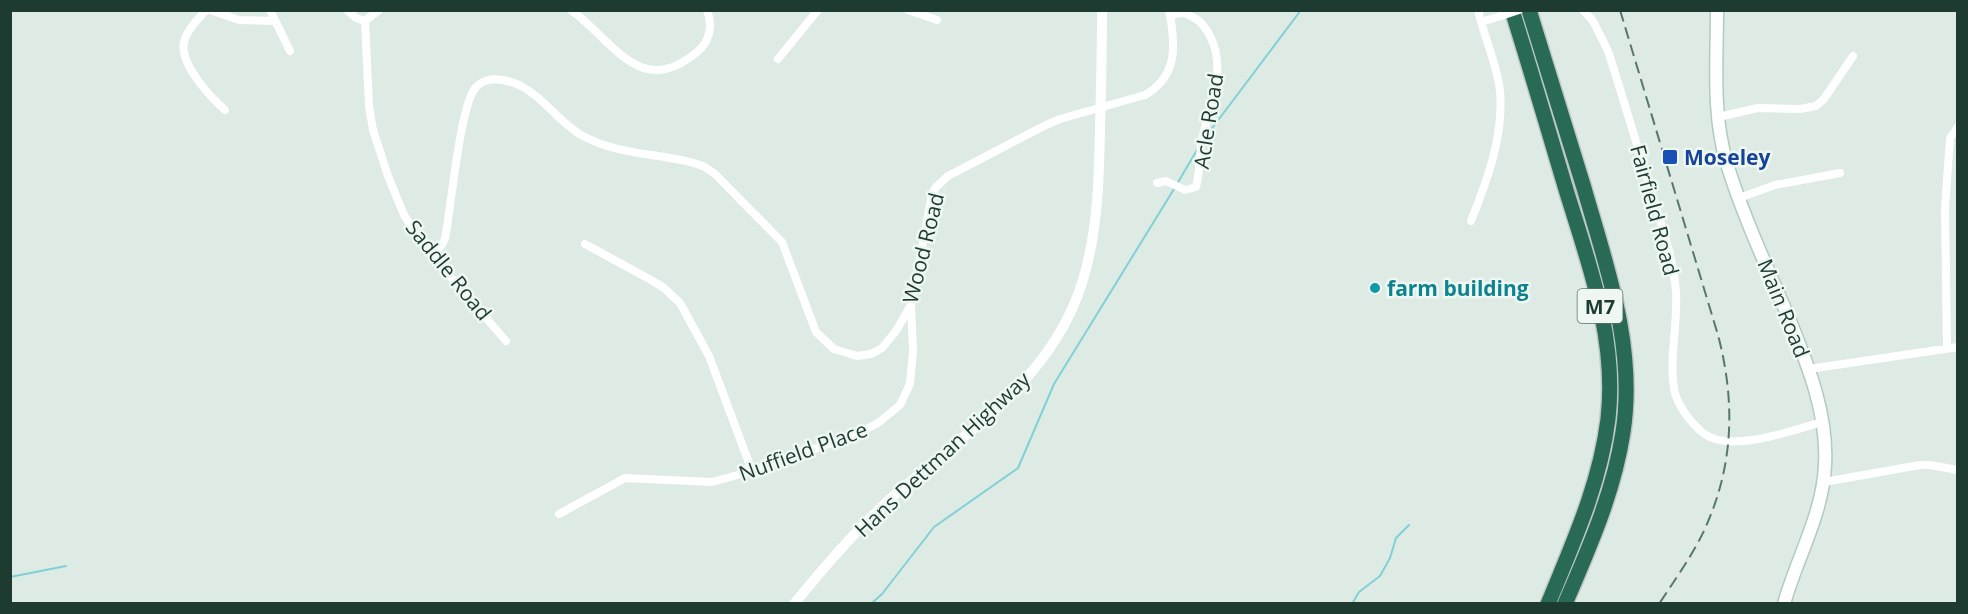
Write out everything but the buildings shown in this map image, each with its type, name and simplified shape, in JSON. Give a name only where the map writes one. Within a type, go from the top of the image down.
[{"type":"highway","name":"M7","points":[[1529,10],[1608,269],[1622,327],[1626,361],[1623,431],[1617,465],[1604,507],[1565,603]]},
{"type":"highway","name":"M7","points":[[1506,13],[1596,286],[1610,369],[1608,417],[1599,466],[1580,527],[1548,603]]},
{"type":"main road","name":"Main Road","points":[[1717,10],[1718,117],[1727,164],[1809,369],[1822,422],[1826,452],[1824,482],[1818,507],[1784,603]]},
{"type":"street","points":[[225,110],[201,84],[185,54],[183,43],[188,31],[208,10],[239,20],[275,21]]},
{"type":"street","points":[[270,10],[290,51]]},
{"type":"street","points":[[347,10],[356,18],[365,21],[379,10]]},
{"type":"street","points":[[571,10],[595,29],[627,60],[645,70],[654,71],[670,69],[688,60],[700,50],[709,35],[710,18],[707,10]]},
{"type":"street","points":[[778,59],[818,10]]},
{"type":"street","points":[[908,10],[937,20]]},
{"type":"street","name":"Hans Dettman Highway","points":[[794,603],[833,557],[889,500],[1014,393],[1036,369],[1055,340],[1080,289],[1092,246],[1097,207],[1102,10]]},
{"type":"street","points":[[1471,221],[1485,186],[1500,116],[1500,90],[1478,10]]},
{"type":"street","points":[[1481,22],[1519,10]]},
{"type":"street","name":"Fairfield Road","points":[[1583,10],[1593,21],[1608,51],[1670,252],[1676,293],[1677,317],[1673,373],[1677,400],[1703,433],[1721,441],[1730,442],[1768,436],[1822,422]]},
{"type":"street","name":"Acle Road","points":[[1157,183],[1166,181],[1185,190],[1196,187],[1202,142],[1215,91],[1217,58],[1214,44],[1204,26],[1181,12],[1170,14]]},
{"type":"street","name":"Wood Road","points":[[432,255],[445,239],[463,126],[471,94],[484,81],[500,79],[521,86],[544,103],[570,128],[612,149],[684,160],[705,167],[715,174],[782,242],[808,317],[816,332],[834,349],[857,356],[871,354],[882,348],[896,331],[911,304],[922,237],[936,187],[948,176],[1046,125],[1144,95],[1163,82],[1168,73],[1173,52],[1170,14]]},
{"type":"street","name":"Saddle Road","points":[[365,21],[370,113],[378,150],[404,215],[418,238],[506,340]]},
{"type":"street","points":[[1718,117],[1758,108],[1800,109],[1816,106],[1824,99],[1853,56]]},
{"type":"street","points":[[1947,348],[1945,207],[1950,138],[1958,127]]},
{"type":"street","points":[[1739,198],[1775,185],[1840,173]]},
{"type":"street","points":[[585,244],[664,288],[680,303],[709,356],[752,471]]},
{"type":"street","name":"Nuffield Place","points":[[559,514],[625,478],[704,483],[752,471],[857,434],[878,423],[900,405],[906,396],[911,374],[911,304]]},
{"type":"street","points":[[1809,369],[1958,347]]},
{"type":"street","points":[[1824,482],[1920,465],[1958,470]]},
{"type":"waterway","points":[[1207,135],[1301,10]]},
{"type":"waterway","points":[[1177,184],[1197,150]]},
{"type":"waterway","points":[[871,604],[882,594],[934,527],[1018,468],[1054,384],[1174,189]]},
{"type":"waterway","points":[[1352,604],[1359,592],[1380,576],[1390,558],[1396,538],[1409,525]]},
{"type":"waterway","points":[[10,577],[66,566]]},
{"type":"railway","points":[[1620,10],[1718,335],[1724,359],[1729,407],[1727,454],[1716,501],[1697,545],[1659,604]]},
{"type":"place","name":"Moseley","points":[[1670,157]]},
{"type":"place","name":"farm building","points":[[1375,288]]}]
